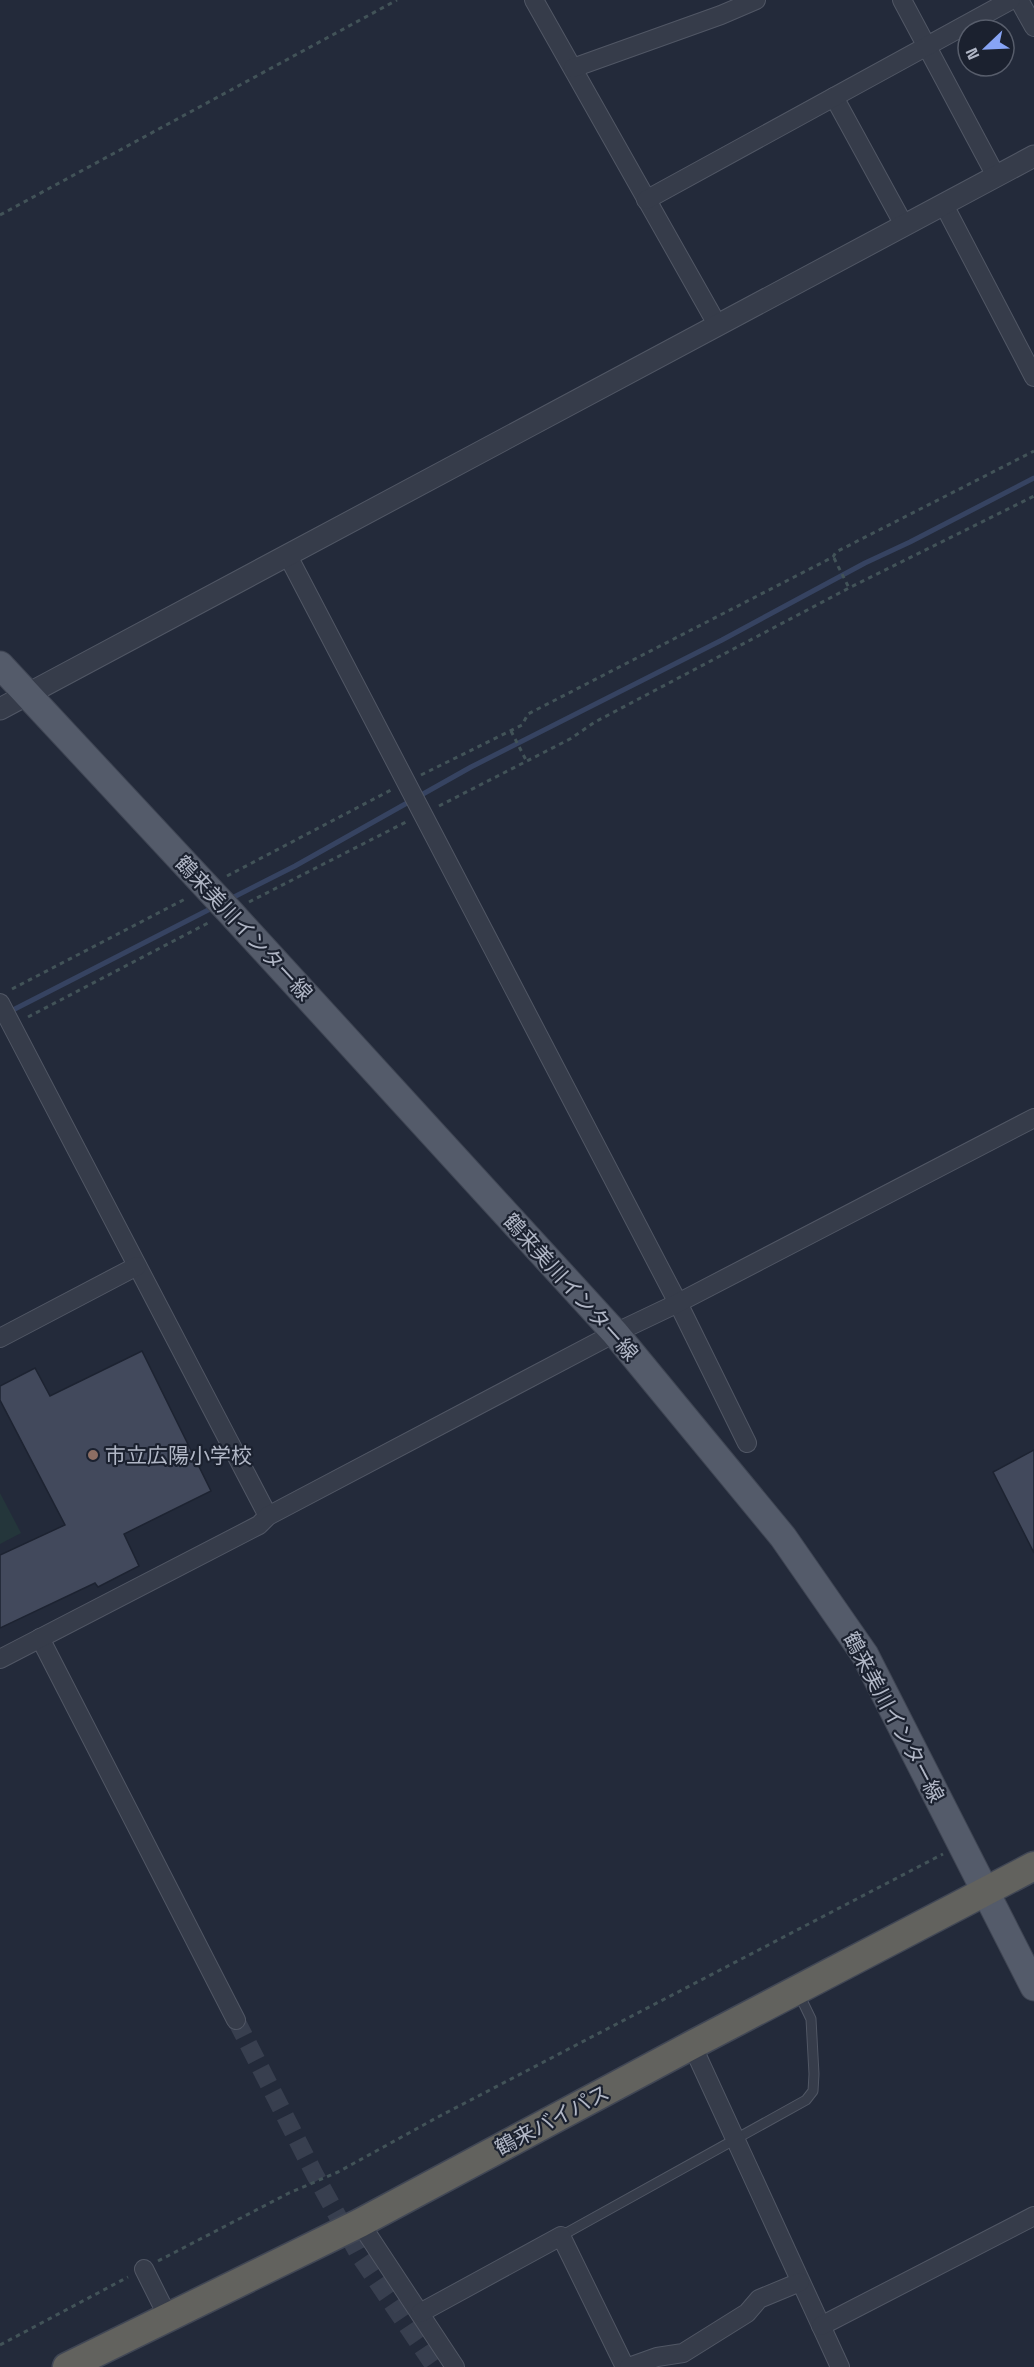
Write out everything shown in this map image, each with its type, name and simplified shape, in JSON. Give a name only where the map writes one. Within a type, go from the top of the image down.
[{"type":"highway","name":"鶴来バイパス","points":[[67,2367],[360,2223],[1034,1866]]},
{"type":"main road","name":"鶴来美川インター線","points":[[0,665],[209,889],[615,1333],[783,1537],[865,1655],[1034,1987]]},
{"type":"street","points":[[534,0],[718,326]]},
{"type":"street","points":[[573,68],[717,8],[756,0]]},
{"type":"street","points":[[902,0],[996,176]]},
{"type":"street","points":[[646,200],[1011,0]]},
{"type":"street","points":[[1019,0],[1034,27]]},
{"type":"street","points":[[834,97],[904,225]]},
{"type":"street","points":[[0,709],[1034,156]]},
{"type":"street","points":[[944,205],[1034,377]]},
{"type":"street","points":[[288,556],[678,1303],[747,1443]]},
{"type":"street","points":[[5,1004],[137,1266],[268,1516]]},
{"type":"street","points":[[0,1659],[259,1525],[268,1516],[615,1333],[678,1303],[1034,1118]]},
{"type":"street","points":[[0,1338],[137,1266]]},
{"type":"street","points":[[40,1638],[236,2020]]},
{"type":"street","points":[[692,2046],[840,2367]]},
{"type":"street","points":[[821,2326],[1034,2216]]},
{"type":"street","points":[[360,2223],[455,2367]]},
{"type":"street","points":[[420,2313],[561,2236],[627,2367],[657,2357],[685,2360],[747,2313],[759,2299],[800,2282]]},
{"type":"street","points":[[144,2269],[168,2317]]},
{"type":"lane","points":[[561,2236],[806,2100],[813,2091],[811,2019],[797,1990]]},
{"type":"path","points":[[0,215],[397,0]]},
{"type":"path","points":[[5,1004],[209,889],[251,862],[511,731],[522,725],[528,714],[1034,451]]},
{"type":"path","points":[[422,814],[570,740],[595,722],[624,706],[849,587],[1034,496]]},
{"type":"path","points":[[833,557],[849,587]]},
{"type":"path","points":[[511,731],[527,761]]},
{"type":"path","points":[[0,2345],[289,2193],[338,2172],[438,2117],[961,1845]]},
{"type":"shaded area","points":[[0,1493],[21,1533],[0,1544]]},
{"type":"building","points":[[142,1351],[211,1491],[124,1534],[139,1566],[98,1587],[95,1583],[0,1628],[0,1555],[65,1525],[0,1400],[0,1386],[35,1368],[50,1396]]},
{"type":"building","points":[[1034,1450],[1034,1553],[993,1472]]},
{"type":"waterway","points":[[228,900],[295,866],[471,767],[1034,478]]},
{"type":"waterway","points":[[9,1012],[214,907]]},
{"type":"tunnel","points":[[236,2020],[315,2175],[359,2255],[435,2367]]},
{"type":"place","name":"市立広陽小学校","points":[[93,1455]]}]
